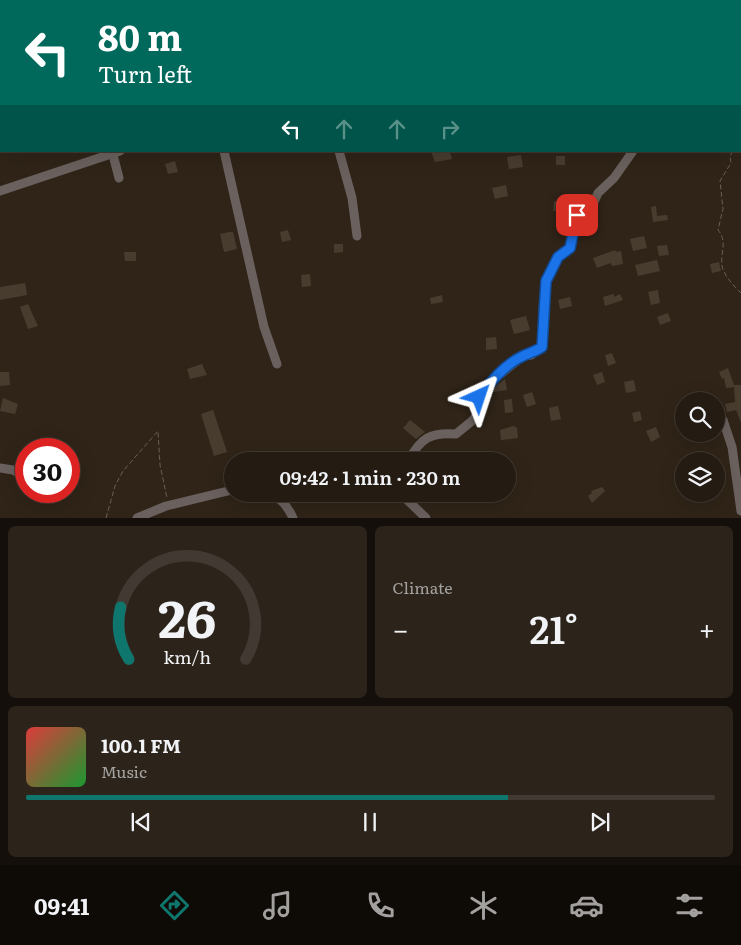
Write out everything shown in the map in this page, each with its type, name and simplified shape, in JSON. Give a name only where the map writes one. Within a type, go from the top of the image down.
[{"type":"street","points":[[0,191],[115,152],[119,178]]},
{"type":"street","points":[[224,152],[264,327],[277,364]]},
{"type":"street","points":[[339,152],[352,198],[357,236]]},
{"type":"street","points":[[415,452],[426,437],[439,433],[456,434],[472,421],[479,412],[479,397],[488,384],[522,356],[532,354],[542,347],[546,281],[558,257],[570,248],[577,215],[590,211],[598,193],[614,178],[619,168],[632,152]]},
{"type":"street","points":[[725,426],[740,481],[736,487],[741,511]]},
{"type":"street","points":[[0,468],[15,471]]},
{"type":"street","points":[[137,518],[166,506],[224,492]]},
{"type":"street","points":[[283,502],[288,507],[293,518]]},
{"type":"street","points":[[409,502],[426,518]]},
{"type":"path","points":[[732,152],[730,156],[731,163],[720,181],[723,209],[718,230],[724,241],[722,266],[728,278],[741,293]]},
{"type":"path","points":[[106,518],[115,486],[123,471],[158,430],[160,465],[168,495],[166,506]]},
{"type":"building","points":[[431,152],[450,152],[452,159],[435,162]]},
{"type":"building","points":[[521,155],[523,167],[509,169],[507,157]]},
{"type":"building","points":[[556,156],[565,156],[565,165],[556,165]]},
{"type":"building","points":[[175,161],[178,172],[168,174],[165,164]]},
{"type":"building","points":[[506,185],[508,196],[495,199],[492,188]]},
{"type":"building","points":[[554,201],[565,202],[565,212],[553,211]]},
{"type":"building","points":[[656,206],[657,216],[667,215],[668,220],[653,222],[651,207]]},
{"type":"building","points":[[591,217],[593,229],[581,230],[582,220]]},
{"type":"building","points":[[288,230],[291,240],[282,242],[280,232]]},
{"type":"building","points":[[233,232],[237,249],[224,252],[220,234]]},
{"type":"building","points":[[644,236],[647,248],[633,251],[630,239]]},
{"type":"building","points":[[334,244],[343,244],[343,252],[334,253]]},
{"type":"building","points":[[667,245],[669,255],[659,256],[657,246]]},
{"type":"building","points":[[615,250],[616,252],[621,251],[623,264],[612,266],[611,263],[597,268],[593,258]]},
{"type":"building","points":[[124,252],[136,252],[136,261],[125,261]]},
{"type":"building","points":[[657,260],[660,271],[638,276],[635,265]]},
{"type":"building","points":[[719,262],[721,271],[712,273],[710,264]]},
{"type":"building","points":[[310,274],[311,286],[302,287],[301,275]]},
{"type":"building","points":[[25,283],[27,295],[0,300],[0,287]]},
{"type":"building","points":[[658,290],[660,303],[651,305],[648,292]]},
{"type":"building","points":[[614,294],[614,297],[620,294],[623,300],[605,306],[603,297]]},
{"type":"building","points":[[442,295],[443,302],[431,304],[430,298]]},
{"type":"building","points":[[570,297],[572,306],[560,309],[558,300]]},
{"type":"building","points":[[28,304],[38,326],[28,329],[20,307]]},
{"type":"building","points":[[668,313],[671,321],[660,325],[657,317]]},
{"type":"building","points":[[526,316],[530,330],[514,334],[510,320]]},
{"type":"building","points":[[496,337],[497,349],[486,350],[486,338]]},
{"type":"building","points":[[612,353],[616,363],[608,366],[605,355]]},
{"type":"building","points":[[202,364],[207,375],[190,379],[187,369]]},
{"type":"building","points":[[728,368],[734,385],[741,385],[741,423],[736,410],[727,412],[725,404],[735,402],[734,387],[726,388],[724,378],[722,379],[719,372]]},
{"type":"building","points":[[0,372],[9,372],[10,385],[0,386]]},
{"type":"building","points":[[602,372],[605,382],[597,385],[593,375]]},
{"type":"building","points":[[505,379],[507,390],[493,392],[493,388]]},
{"type":"building","points":[[634,380],[636,391],[626,393],[624,382]]},
{"type":"building","points":[[532,392],[536,404],[527,407],[523,395]]},
{"type":"building","points":[[3,398],[18,404],[15,414],[0,411]]},
{"type":"building","points":[[512,399],[513,412],[505,413],[504,400]]},
{"type":"building","points":[[558,406],[561,419],[551,421],[549,408]]},
{"type":"building","points":[[213,410],[227,452],[214,456],[201,414]]},
{"type":"building","points":[[640,411],[642,420],[634,422],[632,413]]},
{"type":"building","points":[[410,420],[425,432],[416,439],[403,428]]},
{"type":"building","points":[[513,426],[517,428],[518,438],[501,440],[500,430]]},
{"type":"building","points":[[656,427],[660,437],[651,442],[646,431]]},
{"type":"building","points":[[602,487],[605,491],[592,503],[588,496],[592,493],[591,491]]},
{"type":"route","points":[[479,397],[488,384],[496,379],[508,366],[522,356],[532,354],[542,347],[546,281],[558,257],[570,248],[574,238],[577,215]]}]
